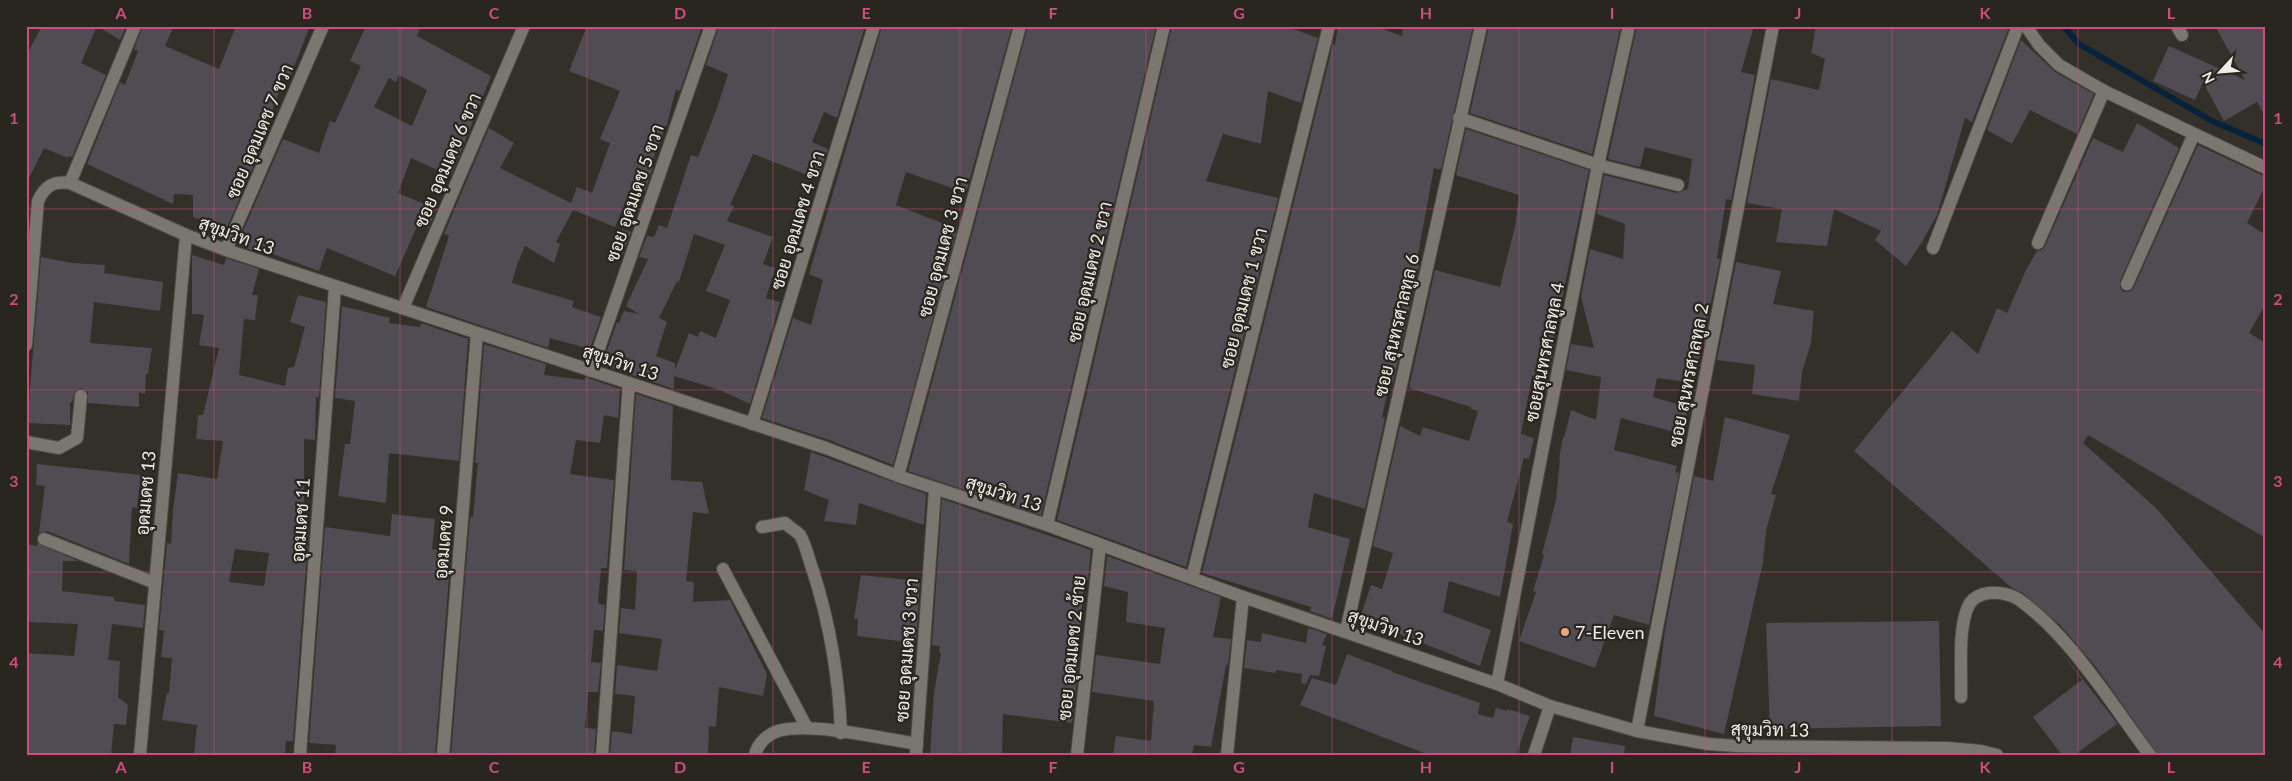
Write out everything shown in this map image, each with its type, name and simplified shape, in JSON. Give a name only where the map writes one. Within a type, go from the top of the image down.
[{"type":"street","points":[[26,345],[32,200],[51,184],[60,181],[70,183],[135,26]]},
{"type":"street","name":"ซอย อุดมเดช 7 ขวา","points":[[226,250],[323,26]]},
{"type":"street","name":"ซอย อุดมเดช 6 ขวา","points":[[403,308],[524,26]]},
{"type":"street","name":"ซอย อุดมเดช 5 ขวา","points":[[590,371],[711,26]]},
{"type":"street","name":"ซอย อุดมเดช 4 ขวา","points":[[752,424],[874,26]]},
{"type":"street","name":"ซอย อุดมเดช 3 ขวา","points":[[898,476],[1020,26]]},
{"type":"street","name":"ซอย อุดมเดช 2 ขวา","points":[[1047,525],[1164,26]]},
{"type":"street","name":"ซอย อุดมเดช 1 ขวา","points":[[1192,578],[1329,26]]},
{"type":"street","name":"ซอย สุนทรศาลทูล 6","points":[[1346,631],[1481,26]]},
{"type":"street","name":"ซอยสุนทรศาลทูล 4","points":[[1497,684],[1598,165],[1629,26]]},
{"type":"street","name":"ซอย สุนทรศาลทูล 2","points":[[1637,731],[1773,26]]},
{"type":"street","points":[[1933,248],[2018,26]]},
{"type":"street","points":[[2026,26],[2039,45],[2058,65],[2104,91],[2266,168]]},
{"type":"street","points":[[2038,243],[2104,91]]},
{"type":"street","points":[[1459,118],[1598,165],[1678,185]]},
{"type":"street","points":[[2127,284],[2194,134]]},
{"type":"street","name":"สุขุมวิท 13","points":[[70,183],[186,235],[226,250],[826,448],[898,476],[1047,525],[1243,597],[1497,684],[1550,706],[1637,731],[1708,744],[1736,746],[1947,748],[1982,751],[1997,755]]},
{"type":"street","name":"อุดมเดช 13","points":[[140,755],[186,235]]},
{"type":"street","name":"อุดมเดช 11","points":[[300,755],[335,287]]},
{"type":"street","name":"อุดมเดช 9","points":[[443,755],[477,333]]},
{"type":"street","points":[[602,755],[629,383]]},
{"type":"street","points":[[26,442],[59,448],[77,438],[81,396]]},
{"type":"street","name":"ซอย อุดมเดช 3 ขวา","points":[[916,749],[935,489]]},
{"type":"street","points":[[762,527],[785,523],[799,535],[808,556],[820,593],[832,648],[839,688],[841,733]]},
{"type":"street","points":[[44,539],[155,583]]},
{"type":"street","name":"ซอย อุดมเดช 2 ซ้าย","points":[[1077,755],[1100,545]]},
{"type":"street","points":[[723,569],[807,728]]},
{"type":"street","points":[[1961,697],[1964,625],[1970,604],[1980,594],[1999,592],[2017,598],[2045,622],[2074,654],[2150,755]]},
{"type":"street","points":[[1227,755],[1243,597]]},
{"type":"street","points":[[1534,755],[1550,706]]},
{"type":"street","points":[[755,755],[766,737],[778,731],[807,728],[841,733],[916,749]]},
{"type":"building","points":[[42,26],[97,26],[81,63],[106,75],[72,157],[69,156],[68,158],[44,148],[26,184],[26,56]]},
{"type":"building","points":[[97,26],[126,26],[120,40]]},
{"type":"building","points":[[143,26],[174,26],[165,46],[219,69],[236,26],[310,26],[289,79],[284,77],[265,131],[268,132],[226,230],[193,217],[193,195],[174,194],[173,204],[87,164],[120,82],[125,85],[138,51],[134,49]]},
{"type":"building","points":[[366,26],[421,26],[417,36],[491,76],[451,176],[411,158],[398,193],[436,209],[429,228],[418,224],[395,276],[327,248],[319,271],[264,251],[263,254],[237,245],[283,139],[319,153],[330,121],[335,123],[361,66],[350,61]],"holes":[[[399,75],[427,90],[412,126],[374,107],[389,78],[396,82]]]},
{"type":"building","points":[[587,26],[702,26],[680,91],[676,89],[667,124],[650,166],[653,167],[645,191],[632,187],[615,227],[573,210],[556,242],[560,244],[554,263],[525,246],[512,283],[574,301],[572,307],[601,317],[590,349],[550,338],[548,348],[426,307],[449,236],[444,234],[489,128],[514,143],[500,168],[571,203],[577,187],[592,193],[610,143],[600,139],[620,91],[569,71]]},
{"type":"building","points":[[719,26],[865,26],[837,118],[824,112],[812,142],[828,149],[818,179],[753,154],[730,205],[734,206],[727,221],[773,237],[763,264],[775,268],[766,298],[780,302],[750,404],[720,390],[674,376],[674,389],[602,365],[617,322],[619,323],[624,311],[639,314],[626,306],[648,259],[639,257],[647,236],[654,237],[659,225],[667,228],[691,155],[698,157],[717,108],[728,74],[706,65]],"holes":[[[694,234],[725,245],[706,291],[730,300],[716,338],[700,331],[698,337],[689,333],[675,370],[675,363],[656,356],[667,322],[659,318],[677,281],[679,282]]]},
{"type":"building","points":[[882,26],[1012,26],[966,193],[906,172],[896,205],[957,229],[893,465],[829,440],[762,418],[793,318],[811,325],[823,280],[809,274]]},
{"type":"building","points":[[1028,26],[1156,26],[1041,515],[908,471]]},
{"type":"building","points":[[1172,26],[1285,26],[1318,38],[1301,103],[1268,91],[1261,144],[1223,134],[1206,181],[1278,198],[1186,567],[1057,520]]},
{"type":"building","points":[[1338,26],[1375,26],[1402,36],[1403,26],[1473,26],[1441,170],[1434,168],[1416,265],[1419,265],[1393,383],[1390,382],[1382,417],[1385,418],[1365,509],[1314,493],[1308,527],[1350,539],[1332,619],[1310,611],[1311,607],[1202,573],[1333,44],[1335,45]]},
{"type":"building","points":[[1489,26],[1621,26],[1592,154],[1470,113]]},
{"type":"building","points":[[1637,26],[1754,26],[1741,72],[1755,75],[1731,200],[1726,199],[1717,258],[1720,259],[1694,383],[1657,378],[1653,397],[1688,407],[1682,434],[1621,418],[1614,450],[1677,466],[1675,472],[1679,473],[1649,625],[1614,615],[1595,668],[1519,641],[1536,592],[1533,591],[1544,555],[1542,554],[1556,500],[1559,459],[1571,410],[1596,420],[1601,377],[1566,370],[1571,344],[1594,348],[1581,297],[1590,249],[1623,259],[1625,224],[1597,214],[1604,175],[1676,193],[1688,189],[1692,159],[1645,147],[1640,167],[1608,159]]},
{"type":"building","points":[[1816,26],[2003,26],[2008,30],[1972,122],[1965,118],[1937,215],[1906,266],[1875,240],[1881,231],[1834,209],[1827,246],[1776,242],[1782,209],[1747,203],[1771,79],[1819,90],[1825,59],[1811,53]]},
{"type":"building","points":[[2215,26],[2266,26],[2266,118],[2257,102],[2224,121],[2203,82],[2195,100],[2153,81],[2169,46],[2245,80]]},
{"type":"building","points":[[2021,40],[2055,72],[2094,94],[2077,134],[2030,110],[2012,144],[1987,130]]},
{"type":"building","points":[[2137,123],[2179,148],[2120,281],[2120,288],[2124,292],[2131,291],[2134,287],[2198,145],[2266,177],[2266,184],[2247,223],[2266,235],[2266,303],[2249,333],[2266,343],[2266,538],[2088,435],[2083,443],[2156,508],[2266,635],[2266,755],[2158,755],[2096,667],[2061,626],[2023,593],[2012,588],[1854,451],[1952,331],[1978,354],[1997,308],[2007,313],[2026,270],[2037,251],[2042,250],[2045,246],[2093,138],[2123,152]]},
{"type":"building","points":[[1466,129],[1589,170],[1553,341],[1555,342],[1551,366],[1548,366],[1545,379],[1532,376],[1521,434],[1534,438],[1529,459],[1524,458],[1507,522],[1513,524],[1500,597],[1449,581],[1443,612],[1491,630],[1480,666],[1360,618],[1371,585],[1382,589],[1393,553],[1373,546],[1400,426],[1420,436],[1423,427],[1469,441],[1478,411],[1471,409],[1471,407],[1409,388],[1435,270],[1500,287],[1515,226],[1519,195],[1456,175]]},
{"type":"building","points":[[622,229],[631,232],[623,253],[616,252]]},
{"type":"building","points":[[192,255],[224,265],[226,258],[259,269],[252,295],[258,295],[255,320],[244,319],[239,375],[285,386],[288,368],[294,367],[305,327],[290,322],[298,295],[326,302],[319,397],[316,397],[315,440],[304,439],[304,502],[306,502],[303,524],[309,525],[293,741],[286,741],[285,755],[194,755],[197,725],[162,720],[167,693],[169,693],[172,658],[161,657],[164,631],[159,630],[167,543],[171,544],[178,473],[217,479],[223,441],[196,439],[198,415],[203,415],[219,348],[199,345],[204,315],[192,314]],"holes":[[[235,549],[269,553],[264,586],[229,582]]]},
{"type":"building","points":[[41,257],[73,263],[105,265],[104,273],[163,282],[160,311],[94,302],[90,343],[152,348],[148,374],[146,374],[145,394],[139,392],[139,407],[88,403],[88,392],[81,388],[75,391],[72,402],[70,402],[70,425],[27,423]]},
{"type":"building","points":[[1736,262],[1781,271],[1773,304],[1814,311],[1811,343],[1802,372],[1799,401],[1752,394],[1755,365],[1717,360]]},
{"type":"building","points":[[342,306],[390,318],[389,323],[420,327],[421,323],[468,339],[459,461],[389,453],[386,503],[338,496],[345,444],[350,444],[355,401],[335,398]]},
{"type":"building","points":[[484,344],[546,364],[544,375],[585,380],[585,377],[620,389],[618,418],[604,415],[600,443],[576,440],[570,474],[614,480],[607,568],[601,568],[598,602],[605,605],[603,631],[594,630],[591,662],[601,663],[598,692],[588,692],[585,728],[596,729],[594,755],[451,755],[470,517],[473,517],[478,463],[475,463]]},
{"type":"building","points":[[636,394],[673,406],[671,480],[702,482],[709,514],[693,512],[686,581],[694,582],[693,602],[730,600],[767,674],[763,696],[719,687],[716,727],[709,726],[708,755],[610,755],[612,731],[632,734],[635,696],[615,694],[617,665],[657,671],[662,639],[619,633],[621,608],[635,610],[637,571],[624,570]]},
{"type":"building","points":[[1725,417],[1790,435],[1771,494],[1776,495],[1766,531],[1763,562],[1724,734],[1654,716],[1665,630],[1694,476],[1713,481]]},
{"type":"building","points":[[811,452],[926,494],[924,525],[859,503],[856,525],[824,521],[829,500],[804,490]]},
{"type":"building","points":[[37,464],[141,475],[137,508],[132,507],[129,564],[47,531],[39,533],[45,486],[36,485]]},
{"type":"building","points":[[942,499],[1091,550],[1088,581],[1084,580],[1078,653],[1080,653],[1072,723],[1003,714],[1002,755],[930,755],[934,692],[941,653],[939,653],[940,646],[932,645]]},
{"type":"building","points":[[392,514],[435,519],[432,549],[451,551],[435,755],[335,755],[336,745],[309,743],[325,527],[390,536]]},
{"type":"building","points":[[37,543],[78,561],[63,561],[62,591],[114,597],[114,601],[145,605],[143,628],[112,624],[108,660],[120,661],[118,697],[128,705],[126,725],[114,724],[111,755],[26,755],[26,653],[74,656],[78,624],[26,622],[26,544],[37,546]]},
{"type":"building","points":[[1107,556],[1221,597],[1213,637],[1231,639],[1228,665],[1226,665],[1211,747],[1194,745],[1192,755],[1113,755],[1116,736],[1151,741],[1154,701],[1092,692],[1096,655],[1160,664],[1165,628],[1126,622],[1128,592],[1104,586]]},
{"type":"building","points":[[861,575],[920,581],[916,643],[857,636],[858,619],[854,619]]},
{"type":"building","points":[[1939,621],[1941,726],[1770,729],[1766,623]]},
{"type":"building","points":[[1308,628],[1327,634],[1322,645],[1326,646],[1319,676],[1310,675],[1306,684],[1301,683],[1302,674],[1276,670],[1276,673],[1244,668],[1247,640],[1261,642],[1262,633],[1306,643]]},
{"type":"building","points":[[2057,646],[2120,727],[2117,724],[2074,755],[2062,755],[2033,717],[2082,680]]},
{"type":"building","points":[[1347,654],[1480,703],[1478,714],[1493,718],[1496,708],[1507,711],[1507,709],[1530,716],[1516,755],[1429,755],[1300,705],[1312,678],[1336,685]]},
{"type":"building","points":[[1573,737],[1625,746],[1624,755],[1570,755]]},
{"type":"waterway","points":[[2063,26],[2079,44],[2212,121],[2266,144]]},
{"type":"place","name":"7-Eleven","points":[[1565,632]]}]
